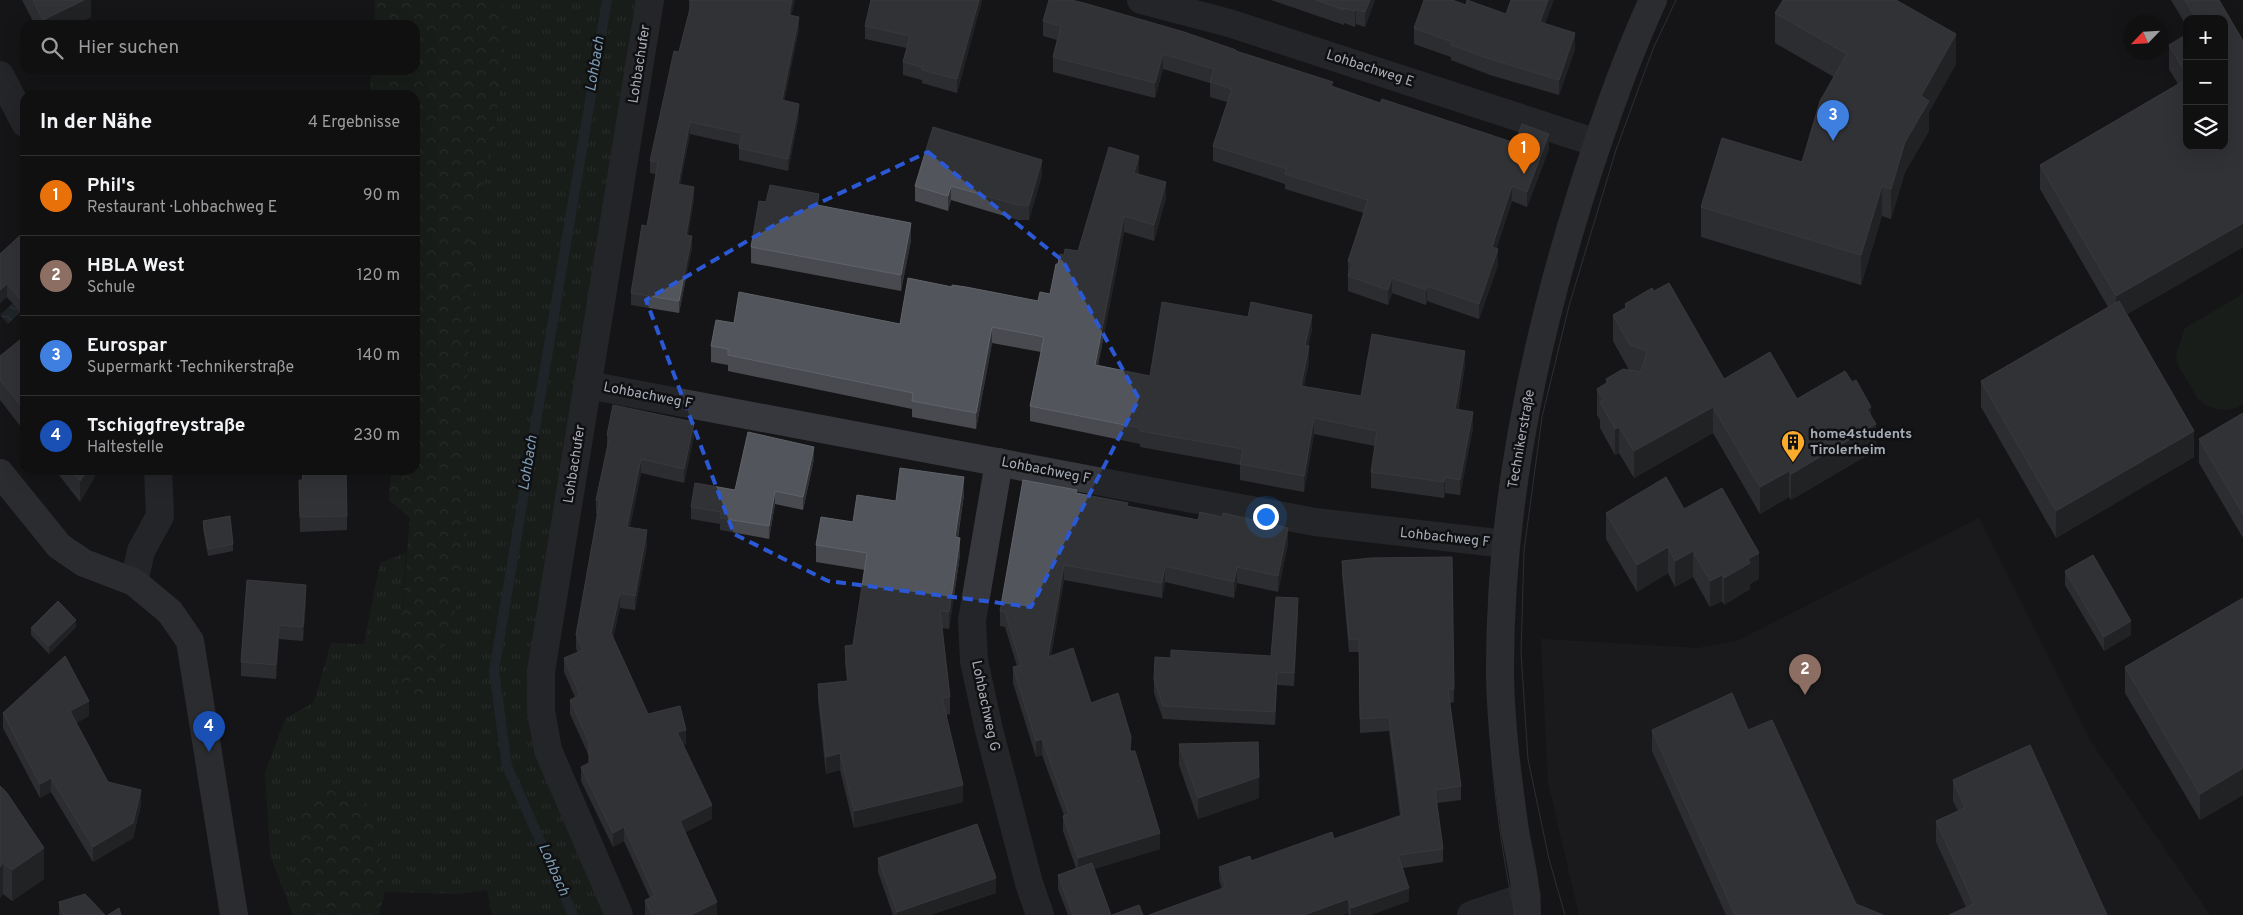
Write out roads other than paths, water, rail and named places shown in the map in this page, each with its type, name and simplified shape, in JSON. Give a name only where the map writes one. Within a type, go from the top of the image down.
[{"type":"street","name":"Lohbachufer","points":[[619,915],[548,750],[541,710],[540,672],[650,0]]},
{"type":"street","name":"Lohbachweg E","points":[[1141,0],[1229,23],[1597,143]]},
{"type":"street","name":"Technikerstraße","points":[[1532,909],[1516,832],[1502,728],[1500,628],[1506,544],[1514,479],[1541,339],[1560,264],[1597,143],[1626,62],[1653,0]]},
{"type":"street","points":[[0,75],[20,113]]},
{"type":"street","name":"Lohbachweg F","points":[[588,385],[1315,522],[1506,544]]},
{"type":"street","name":"Lohbachweg G","points":[[999,462],[972,620],[974,661],[989,730],[1029,883],[1040,915]]},
{"type":"street","points":[[0,472],[59,546],[84,563],[134,582],[170,612],[190,641],[234,915]]},
{"type":"street","points":[[134,582],[141,551],[160,516],[158,475]]},
{"type":"street","points":[[1471,915],[1532,909]]},
{"type":"water","points":[[20,297],[20,313],[8,324],[0,315]]},
{"type":"waterway","name":"Lohbach","points":[[573,915],[507,766],[494,671],[607,0]]},
{"type":"tram line","points":[[1515,915],[1506,869],[1493,777],[1488,684],[1489,590],[1498,503],[1511,422],[1529,341],[1551,262],[1598,109],[1619,54],[1643,0]]},
{"type":"tram line","points":[[1565,915],[1549,859],[1528,759],[1521,652],[1524,551],[1542,417],[1569,306],[1616,150],[1653,49],[1676,0]]},
{"type":"place","name":"Eurospar","points":[[1833,141]]},
{"type":"place","name":"Phil's","points":[[1524,174]]},
{"type":"place","name":"home4students Tirolerheim","points":[[1793,463]]},
{"type":"place","name":"HBLA West","points":[[1805,695]]},
{"type":"place","name":"Tschiggfreystraße","points":[[209,752]]}]
